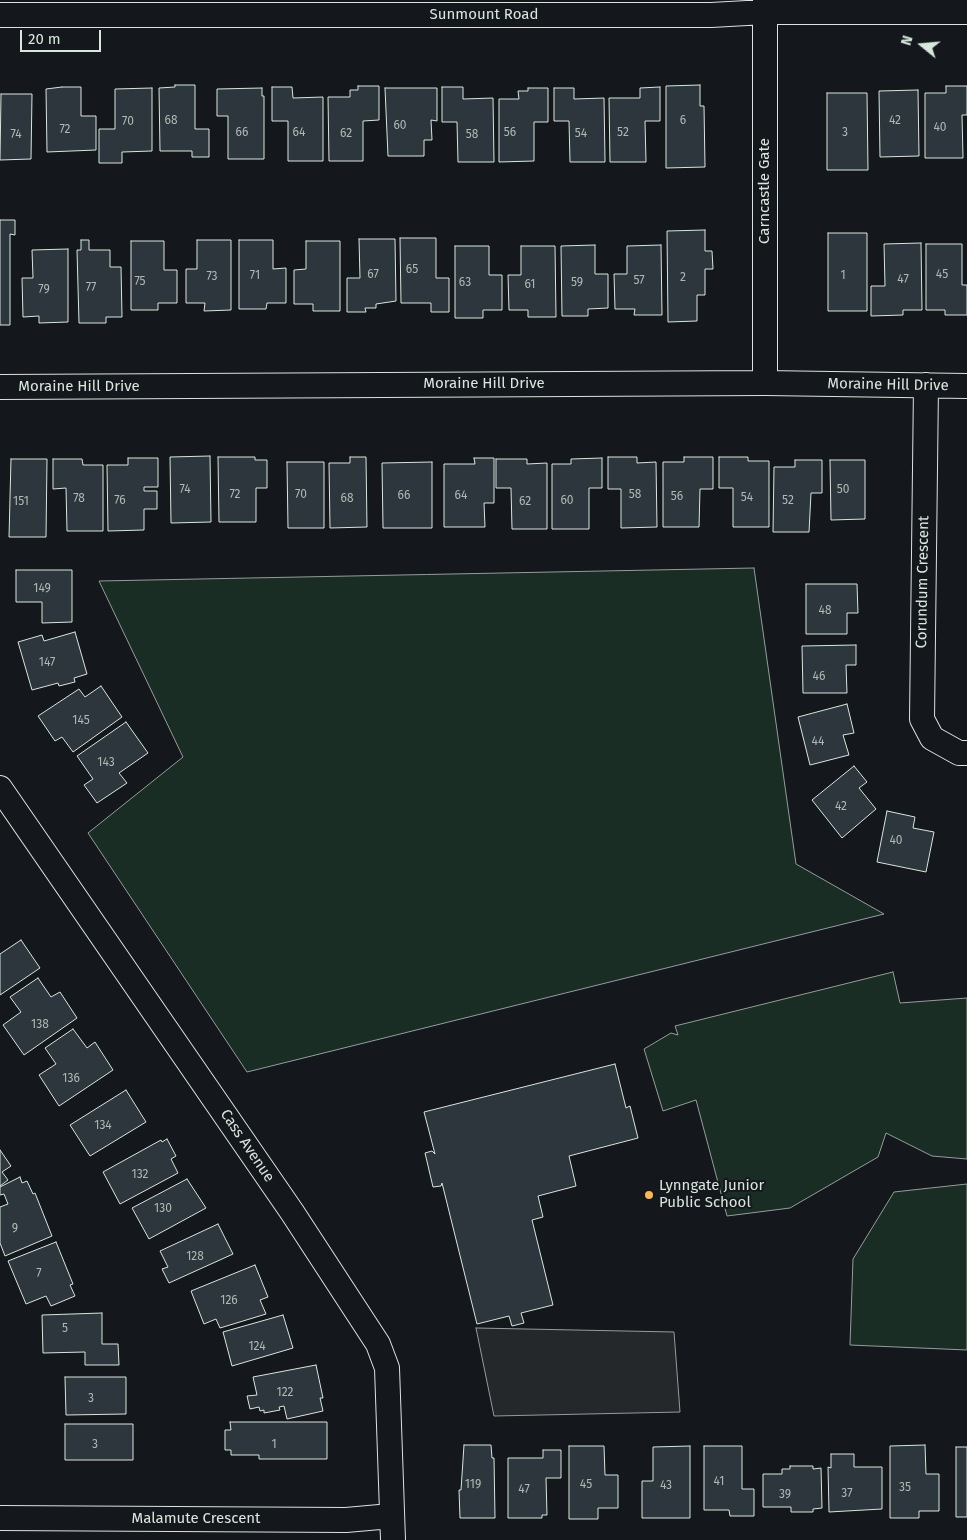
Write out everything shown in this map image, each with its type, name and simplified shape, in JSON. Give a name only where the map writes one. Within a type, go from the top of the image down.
[{"type":"street","name":"Sunmount Road","points":[[0,15],[711,15],[765,6],[967,12]]},
{"type":"street","name":"Carncastle Gate","points":[[765,6],[765,383]]},
{"type":"street","name":"Moraine Hill Drive","points":[[0,387],[765,383],[967,386]]},
{"type":"street","name":"Corundum Crescent","points":[[926,385],[922,718],[932,738],[959,753],[967,753]]},
{"type":"street","name":"Cass Avenue","points":[[0,788],[292,1212],[378,1344],[387,1368],[393,1540]]},
{"type":"street","name":"Malamute Crescent","points":[[0,1518],[346,1520],[391,1516]]},
{"type":"green space","points":[[754,568],[796,864],[884,914],[247,1072],[88,833],[183,757],[99,581]]},
{"type":"green space","points":[[893,972],[900,1003],[967,998],[967,1159],[932,1156],[886,1133],[878,1157],[790,1208],[727,1216],[696,1100],[663,1111],[644,1049],[671,1033],[678,1035],[675,1026]]},
{"type":"green space","points":[[967,1184],[967,1350],[850,1345],[853,1259],[894,1192]]},
{"type":"shaded area","points":[[476,1328],[674,1332],[680,1412],[494,1416]]},
{"type":"building","points":[[175,85],[195,85],[195,129],[209,129],[209,157],[192,157],[192,151],[160,151],[159,88],[175,87]]},
{"type":"building","points":[[700,85],[700,106],[704,106],[705,167],[666,168],[666,86]]},
{"type":"building","points":[[358,86],[379,86],[379,120],[363,121],[363,161],[329,161],[328,97],[350,97],[350,90],[358,90]]},
{"type":"building","points":[[946,86],[967,86],[967,115],[962,115],[963,158],[925,158],[925,93],[946,93]]},
{"type":"building","points":[[81,87],[81,116],[96,116],[96,150],[47,152],[46,89]]},
{"type":"building","points":[[272,87],[292,87],[293,98],[323,97],[323,161],[288,161],[288,121],[272,121]]},
{"type":"building","points":[[442,87],[463,87],[463,99],[493,98],[494,162],[458,162],[457,122],[442,122]]},
{"type":"building","points":[[660,87],[660,121],[645,121],[646,162],[610,162],[609,98],[640,98],[640,88]]},
{"type":"building","points":[[152,88],[152,151],[122,152],[122,163],[99,163],[99,129],[115,129],[115,89]]},
{"type":"building","points":[[262,88],[262,96],[264,96],[264,159],[228,159],[228,116],[217,116],[217,89]]},
{"type":"building","points":[[385,88],[437,88],[437,121],[431,120],[432,140],[424,140],[424,156],[388,156]]},
{"type":"building","points":[[528,88],[548,88],[548,122],[534,122],[534,161],[499,162],[499,99],[519,99],[518,91],[528,91]]},
{"type":"building","points":[[554,88],[574,88],[574,99],[604,98],[605,162],[570,162],[569,121],[554,121]]},
{"type":"building","points":[[918,90],[919,156],[880,157],[879,91]]},
{"type":"building","points":[[827,93],[867,93],[868,170],[827,170]]},
{"type":"building","points":[[1,94],[32,94],[31,159],[0,160]]},
{"type":"building","points":[[0,220],[15,220],[15,235],[10,234],[10,325],[0,325]]},
{"type":"building","points":[[705,230],[705,251],[712,251],[713,269],[705,269],[705,295],[697,295],[697,321],[668,322],[667,231]]},
{"type":"building","points":[[828,233],[867,233],[867,311],[828,311]]},
{"type":"building","points":[[400,238],[436,238],[436,278],[449,278],[449,312],[431,312],[431,303],[401,303]]},
{"type":"building","points":[[359,239],[395,239],[396,301],[376,304],[376,308],[365,308],[366,312],[347,312],[347,278],[360,278]]},
{"type":"building","points":[[81,240],[89,240],[89,250],[110,250],[110,267],[121,267],[122,317],[106,317],[106,323],[79,323],[77,250],[81,250]]},
{"type":"building","points":[[197,240],[231,240],[231,310],[204,311],[205,303],[186,303],[186,269],[197,269]]},
{"type":"building","points":[[239,240],[273,240],[273,269],[286,268],[286,303],[267,303],[266,309],[239,309]]},
{"type":"building","points":[[131,241],[164,241],[164,270],[177,270],[177,303],[158,303],[158,310],[131,310]]},
{"type":"building","points":[[306,241],[340,241],[340,311],[313,311],[313,304],[294,304],[294,270],[306,269]]},
{"type":"building","points":[[921,243],[922,310],[903,310],[903,315],[871,316],[871,286],[885,286],[884,244]]},
{"type":"building","points":[[926,244],[962,244],[962,285],[967,285],[967,315],[945,315],[945,310],[926,310]]},
{"type":"building","points":[[595,245],[595,274],[608,274],[608,308],[588,309],[588,316],[562,316],[561,246]]},
{"type":"building","points":[[661,245],[662,315],[634,315],[635,309],[615,309],[614,274],[627,274],[627,246]]},
{"type":"building","points":[[455,246],[489,246],[489,275],[502,275],[502,310],[483,310],[483,318],[455,318]]},
{"type":"building","points":[[521,246],[555,246],[556,317],[528,317],[528,310],[509,310],[508,275],[521,275]]},
{"type":"building","points":[[68,249],[68,322],[39,323],[39,316],[23,317],[22,278],[33,278],[32,250]]},
{"type":"building","points":[[210,456],[211,522],[171,523],[170,457]]},
{"type":"building","points":[[218,457],[255,457],[255,460],[267,460],[267,488],[256,488],[256,522],[219,522]]},
{"type":"building","points":[[350,457],[366,457],[367,527],[330,528],[329,463],[350,463]]},
{"type":"building","points":[[608,457],[637,457],[637,463],[656,462],[657,527],[621,528],[621,489],[608,489]]},
{"type":"building","points":[[684,457],[713,457],[713,489],[700,489],[699,527],[663,527],[663,462],[684,462]]},
{"type":"building","points":[[719,457],[748,457],[748,461],[769,461],[769,527],[733,527],[733,488],[719,488]]},
{"type":"building","points":[[128,458],[158,458],[158,487],[144,487],[144,491],[157,491],[157,509],[144,509],[144,530],[108,531],[107,465],[128,465]]},
{"type":"building","points":[[474,458],[494,458],[494,503],[484,503],[485,527],[444,527],[444,464],[475,464]]},
{"type":"building","points":[[602,458],[602,488],[589,488],[589,529],[552,529],[552,464],[571,464],[571,459]]},
{"type":"building","points":[[11,459],[47,459],[46,537],[9,537]]},
{"type":"building","points":[[53,459],[82,459],[83,465],[103,465],[103,531],[67,531],[66,488],[53,489]]},
{"type":"building","points":[[496,459],[527,459],[527,464],[547,463],[547,529],[512,529],[511,488],[496,488]]},
{"type":"building","points":[[795,460],[822,460],[822,493],[811,493],[809,532],[773,532],[774,467],[795,467]]},
{"type":"building","points":[[830,460],[865,460],[865,519],[831,520]]},
{"type":"building","points":[[287,462],[324,462],[324,528],[288,528]]},
{"type":"building","points":[[432,462],[432,528],[383,528],[382,463]]},
{"type":"building","points":[[16,570],[72,570],[72,622],[42,623],[42,602],[16,602]]},
{"type":"building","points":[[806,584],[857,584],[858,613],[847,613],[847,634],[806,634]]},
{"type":"building","points":[[75,632],[87,674],[74,678],[75,682],[59,686],[58,683],[32,690],[18,642],[42,635],[44,641]]},
{"type":"building","points":[[856,645],[856,665],[846,665],[847,693],[803,693],[802,646]]},
{"type":"building","points":[[101,686],[122,717],[73,752],[62,737],[55,741],[38,716],[79,689],[85,697]]},
{"type":"building","points":[[847,704],[854,733],[843,735],[849,755],[810,765],[798,717]]},
{"type":"building","points":[[126,722],[148,753],[119,773],[127,783],[97,803],[84,785],[93,779],[77,756]]},
{"type":"building","points":[[854,766],[867,782],[859,788],[876,809],[842,838],[812,800]]},
{"type":"building","points":[[887,811],[915,817],[913,828],[934,832],[926,872],[877,862]]},
{"type":"building","points":[[21,940],[40,968],[0,995],[0,954]]},
{"type":"building","points":[[38,978],[51,997],[60,992],[77,1018],[24,1055],[3,1025],[21,1012],[10,997]]},
{"type":"building","points":[[73,1029],[87,1048],[95,1042],[113,1070],[59,1106],[39,1075],[56,1064],[45,1048]]},
{"type":"building","points":[[615,1064],[626,1108],[630,1106],[638,1138],[569,1156],[576,1186],[538,1196],[543,1217],[532,1220],[553,1305],[521,1313],[524,1323],[512,1326],[509,1316],[477,1324],[442,1183],[441,1186],[433,1187],[425,1153],[432,1151],[435,1154],[424,1112]]},
{"type":"building","points":[[126,1090],[146,1122],[90,1156],[70,1125]]},
{"type":"building","points":[[167,1139],[176,1156],[171,1159],[178,1173],[120,1204],[103,1172],[161,1140],[162,1142]]},
{"type":"building","points":[[0,1150],[11,1166],[2,1172],[8,1180],[0,1186]]},
{"type":"building","points":[[20,1177],[22,1183],[27,1181],[33,1194],[35,1193],[52,1236],[5,1256],[0,1243],[0,1207],[8,1204],[4,1194],[0,1195],[0,1187]]},
{"type":"building","points":[[187,1179],[206,1208],[149,1239],[132,1208]]},
{"type":"building","points":[[218,1224],[233,1254],[169,1283],[162,1269],[168,1267],[160,1251]]},
{"type":"building","points":[[56,1242],[73,1284],[70,1285],[75,1296],[51,1306],[46,1296],[26,1304],[8,1261]]},
{"type":"building","points":[[255,1265],[268,1297],[260,1300],[266,1314],[220,1328],[216,1319],[204,1324],[191,1291]]},
{"type":"building","points":[[102,1313],[102,1344],[118,1344],[119,1365],[85,1365],[85,1352],[43,1353],[42,1315]]},
{"type":"building","points":[[283,1315],[293,1348],[232,1366],[223,1332]]},
{"type":"building","points":[[316,1365],[323,1398],[320,1398],[323,1411],[287,1419],[284,1406],[279,1407],[280,1410],[264,1413],[264,1410],[260,1411],[259,1407],[250,1409],[247,1396],[257,1395],[253,1377]]},
{"type":"building","points":[[65,1377],[126,1377],[126,1414],[66,1415]]},
{"type":"building","points":[[230,1422],[327,1422],[327,1459],[259,1459],[259,1455],[231,1455],[231,1450],[225,1450],[225,1430],[231,1430]]},
{"type":"building","points":[[65,1424],[133,1424],[133,1460],[65,1460]]},
{"type":"building","points":[[464,1445],[491,1445],[492,1458],[494,1458],[495,1518],[460,1518],[459,1490],[461,1490]]},
{"type":"building","points":[[925,1445],[926,1474],[939,1474],[939,1511],[919,1511],[919,1518],[890,1518],[890,1446]]},
{"type":"building","points":[[569,1446],[604,1446],[605,1475],[618,1475],[618,1508],[598,1508],[598,1519],[569,1519]]},
{"type":"building","points":[[690,1446],[690,1518],[642,1518],[642,1481],[653,1481],[653,1447]]},
{"type":"building","points":[[704,1446],[742,1446],[742,1489],[754,1489],[754,1516],[730,1516],[729,1510],[704,1510]]},
{"type":"building","points":[[956,1447],[967,1447],[967,1517],[956,1517]]},
{"type":"building","points":[[543,1450],[561,1450],[561,1478],[546,1478],[547,1515],[542,1515],[542,1518],[508,1518],[508,1458],[543,1458]]},
{"type":"building","points":[[831,1454],[854,1454],[854,1467],[882,1467],[882,1509],[829,1512],[828,1467],[831,1468]]},
{"type":"building","points":[[790,1466],[813,1466],[813,1469],[821,1468],[822,1508],[813,1509],[813,1512],[791,1512],[791,1507],[763,1507],[763,1474],[782,1474],[782,1469],[790,1469]]},
{"type":"place","name":"Lynngate Junior Public School","points":[[649,1195]]}]
